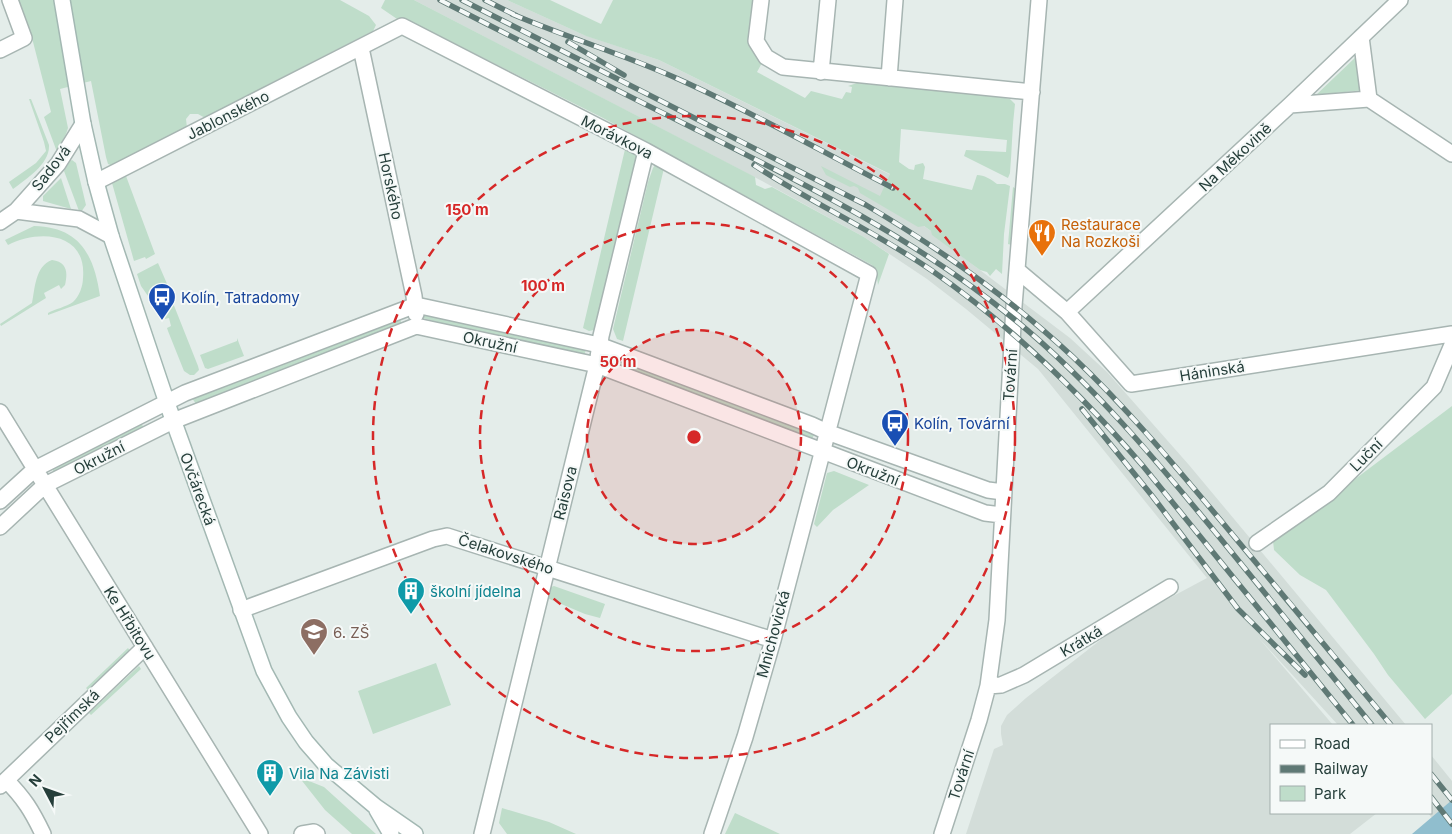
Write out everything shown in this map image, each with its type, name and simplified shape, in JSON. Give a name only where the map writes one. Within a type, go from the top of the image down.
[{"type":"street","points":[[6,48],[24,38],[10,0]]},
{"type":"street","name":"Ovčárecká","points":[[62,0],[83,124],[111,236],[166,403],[264,671],[289,717],[306,742],[326,764],[376,807],[415,834]]},
{"type":"street","points":[[761,0],[756,41],[766,56],[783,67],[1032,92]]},
{"type":"street","points":[[821,72],[828,0]]},
{"type":"street","points":[[889,78],[895,0]]},
{"type":"street","name":"Tovární","points":[[942,834],[988,686],[997,620],[1017,270],[1039,0]]},
{"type":"street","name":"Na Měkovině","points":[[1067,312],[1400,0]]},
{"type":"street","name":"Morávkova","points":[[361,48],[402,26],[646,151],[869,274]]},
{"type":"street","points":[[1362,37],[1370,99]]},
{"type":"street","name":"Jablonského","points":[[96,182],[361,48]]},
{"type":"street","name":"Horského","points":[[361,48],[416,305],[416,326]]},
{"type":"street","points":[[1290,105],[1370,99],[1452,154]]},
{"type":"street","name":"Sadová","points":[[0,222],[16,211],[58,164],[83,124]]},
{"type":"street","name":"Raisova","points":[[482,834],[597,365],[599,345],[646,151]]},
{"type":"street","name":"Sadová","points":[[16,211],[79,219],[111,236]]},
{"type":"street","name":"Háninská","points":[[1017,270],[1067,312],[1131,384],[1452,334]]},
{"type":"street","name":"Mnichovická","points":[[712,834],[745,737],[869,274]]},
{"type":"street","name":"Okružní","points":[[0,501],[35,468],[185,392],[416,305],[599,345],[827,432],[988,490],[1003,492]]},
{"type":"street","name":"Okružní","points":[[0,527],[45,485],[173,421],[416,326],[597,365],[985,513],[1002,515]]},
{"type":"street","name":"Luční","points":[[1257,543],[1329,492],[1434,387],[1452,345]]},
{"type":"street","name":"Ke Hřbitovu","points":[[0,412],[260,834]]},
{"type":"street","name":"Čelakovského","points":[[242,610],[440,536],[454,537],[772,640]]},
{"type":"street","name":"Krátká","points":[[988,686],[1001,684],[1024,675],[1170,587]]},
{"type":"street","name":"Pejřimská","points":[[3,783],[145,647]]},
{"type":"street","points":[[3,783],[27,802],[43,834]]},
{"type":"street","points":[[376,807],[391,834]]},
{"type":"street","points":[[302,834],[314,832],[317,834]]},
{"type":"shaded area","points":[[414,0],[507,0],[584,35],[659,60],[903,181],[902,211],[931,231],[1070,338],[1107,372],[1189,465],[1405,724],[1337,724],[1257,636],[1332,724],[1270,724],[1270,814],[1376,814],[1350,834],[966,834],[994,749],[1003,745],[1001,726],[1007,715],[1121,624],[1207,578],[1038,369],[927,279],[864,237],[762,181]]},
{"type":"shaded area","points":[[1432,756],[1452,781],[1452,834],[1445,834],[1429,814],[1432,814]]},
{"type":"green space","points":[[18,0],[340,0],[369,16],[376,25],[373,31],[267,85],[216,116],[207,119],[198,114],[190,114],[186,119],[187,128],[113,166],[108,164],[106,157],[91,81],[60,89],[68,128],[57,152],[44,117],[51,112],[32,38]]},
{"type":"green space","points":[[385,0],[414,0],[755,177],[756,185],[765,189],[772,187],[864,237],[889,254],[878,285],[876,270],[872,265],[603,118],[410,21],[400,21],[381,8]]},
{"type":"green space","points":[[507,0],[550,0],[601,24],[613,0],[757,0],[763,61],[757,72],[805,98],[811,91],[842,99],[846,92],[851,93],[852,87],[848,86],[857,83],[1010,99],[1015,104],[1010,173],[1008,178],[964,156],[966,150],[1006,152],[1007,140],[901,129],[899,162],[914,170],[915,165],[923,163],[925,167],[923,179],[972,190],[977,175],[997,184],[1010,186],[1004,234],[1002,274],[996,269],[990,276],[987,272],[980,270],[932,235],[931,231],[924,226],[918,227],[860,193],[858,188],[850,187],[826,175],[821,166],[880,196],[890,174],[659,60],[586,36]]},
{"type":"green space","points":[[1359,54],[1364,90],[1316,95]]},
{"type":"green space","points":[[29,99],[31,99],[49,145],[48,152],[41,165],[13,189],[9,182],[36,163],[46,151]]},
{"type":"green space","points":[[626,145],[637,151],[637,155],[597,325],[594,330],[589,331],[583,328]]},
{"type":"green space","points":[[72,160],[76,163],[86,205],[81,212],[64,171]]},
{"type":"green space","points":[[657,162],[665,164],[623,341],[617,339],[613,329],[648,182]]},
{"type":"green space","points":[[124,174],[155,254],[146,259],[145,257],[134,261],[112,183]]},
{"type":"green space","points":[[61,178],[71,209],[43,201],[43,196]]},
{"type":"green space","points":[[1013,187],[1016,189],[1011,245],[1008,244]]},
{"type":"green space","points":[[34,226],[63,232],[74,238],[82,246],[94,268],[100,296],[48,315],[48,313],[70,304],[77,297],[83,281],[82,263],[77,251],[69,243],[59,238],[33,237],[8,245],[5,240]]},
{"type":"green space","points":[[52,260],[61,263],[65,268],[65,285],[61,289],[59,285],[44,293],[46,298],[1,326],[0,324],[32,303],[39,273],[46,263]]},
{"type":"green space","points":[[158,263],[168,286],[166,289],[148,296],[141,286],[137,274]]},
{"type":"green space","points":[[171,298],[198,366],[199,370],[194,375],[184,371],[167,328],[171,326],[169,318],[165,319],[162,314],[164,311],[161,304],[158,304]]},
{"type":"green space","points":[[424,312],[586,350],[584,355],[460,329],[423,318]]},
{"type":"green space","points":[[398,315],[402,324],[196,404],[192,398]]},
{"type":"green space","points":[[237,338],[244,356],[208,369],[205,368],[200,355],[237,341]]},
{"type":"green space","points":[[619,358],[815,433],[812,439],[619,367],[617,364]]},
{"type":"green space","points":[[1452,406],[1452,694],[1425,719],[1388,675],[1326,590],[1300,575],[1274,550],[1273,541]]},
{"type":"green space","points":[[139,420],[144,428],[56,475],[52,469]]},
{"type":"green space","points":[[834,471],[869,485],[833,510],[817,527],[814,524],[827,473]]},
{"type":"green space","points":[[554,586],[605,604],[600,618],[585,614],[547,598],[551,587]]},
{"type":"green space","points":[[128,648],[130,651],[88,690],[86,688]]},
{"type":"green space","points":[[436,663],[451,705],[373,734],[358,691]]},
{"type":"green space","points":[[139,666],[141,669],[91,715],[89,713]]},
{"type":"green space","points":[[299,777],[324,787],[376,834],[352,834],[325,810]]},
{"type":"green space","points":[[502,808],[549,822],[576,834],[507,834],[499,823]]},
{"type":"green space","points":[[735,813],[780,834],[725,834]]},
{"type":"water","points":[[1452,800],[1452,834],[1412,834]]},
{"type":"railway","points":[[440,0],[777,170],[859,214],[938,263],[977,290],[1043,344],[1122,423],[1172,480],[1371,724]]},
{"type":"railway","points":[[462,0],[866,205],[974,275],[1049,335],[1129,414],[1200,495],[1390,724]]},
{"type":"railway","points":[[485,0],[517,16]]},
{"type":"railway","points":[[512,14],[676,78],[893,188]]},
{"type":"railway","points":[[568,42],[624,75]]},
{"type":"railway","points":[[754,165],[887,242],[931,270],[988,313],[1043,361],[1120,439],[1143,466],[1352,724]]},
{"type":"railway","points":[[1082,409],[1153,497],[1238,609],[1305,675]]},
{"type":"railway","points":[[1432,775],[1452,800]]},
{"type":"railway","points":[[1432,798],[1452,824]]},
{"type":"place","name":"Restaurace Na Rozkoši","points":[[1042,257]]},
{"type":"place","name":"Kolín, Tatradomy","points":[[162,321]]},
{"type":"place","name":"Kolín, Tovární","points":[[895,447]]},
{"type":"place","name":"školní jídelna","points":[[411,615]]},
{"type":"place","name":"6. ZŠ","points":[[314,656]]},
{"type":"place","name":"Vila Na Závisti","points":[[270,797]]}]
